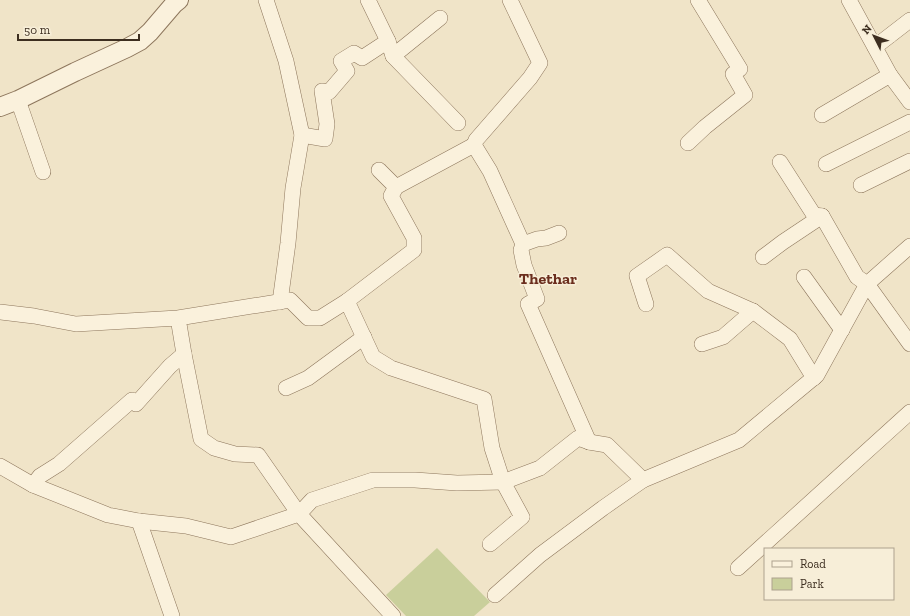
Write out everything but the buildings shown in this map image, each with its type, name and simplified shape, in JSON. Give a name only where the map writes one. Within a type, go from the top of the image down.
[{"type":"street","points":[[0,107],[18,100],[140,41],[179,0]]},
{"type":"street","points":[[266,0],[286,61],[302,135],[293,188],[288,243],[280,302]]},
{"type":"street","points":[[368,0],[388,41],[392,56],[458,123]]},
{"type":"street","points":[[0,312],[34,316],[76,324],[178,318],[290,300],[308,318],[320,318],[347,301],[414,250],[414,238],[391,196],[396,187],[474,145],[476,140],[530,78],[540,63],[510,0]]},
{"type":"street","points":[[688,143],[705,127],[745,95],[733,74],[740,69],[698,0]]},
{"type":"street","points":[[849,0],[890,75],[910,102]]},
{"type":"street","points":[[392,56],[440,18]]},
{"type":"street","points":[[875,47],[910,20]]},
{"type":"street","points":[[302,135],[325,139],[327,124],[322,91],[329,92],[347,71],[341,61],[354,53],[362,58],[388,41]]},
{"type":"street","points":[[822,115],[890,75]]},
{"type":"street","points":[[18,100],[43,172]]},
{"type":"street","points":[[826,164],[910,122]]},
{"type":"street","points":[[474,145],[490,171],[523,244],[522,250],[524,265],[537,298],[528,304],[589,442]]},
{"type":"street","points":[[861,185],[910,161]]},
{"type":"street","points":[[780,162],[814,215],[822,216]]},
{"type":"street","points":[[379,170],[396,187]]},
{"type":"street","points":[[763,257],[822,216]]},
{"type":"street","points":[[822,216],[857,277],[868,284],[910,344]]},
{"type":"street","points":[[523,244],[559,233]]},
{"type":"street","points":[[495,595],[540,555],[643,480],[739,440],[814,378],[868,284],[910,246]]},
{"type":"street","points":[[646,304],[636,276],[667,255],[708,291],[753,311],[790,339],[814,378]]},
{"type":"street","points":[[804,277],[842,330]]},
{"type":"street","points":[[347,301],[373,357],[391,368],[484,399],[492,448],[503,482],[522,517],[490,544]]},
{"type":"street","points":[[702,344],[723,337],[753,311]]},
{"type":"street","points":[[178,318],[201,439],[214,448],[235,454],[258,455],[299,514],[393,616]]},
{"type":"street","points":[[286,388],[308,378],[364,337]]},
{"type":"street","points":[[33,485],[40,476],[59,464],[132,400],[136,404],[170,366],[184,354]]},
{"type":"street","points":[[738,568],[910,412]]},
{"type":"street","points":[[0,466],[33,485],[108,515],[139,521],[186,526],[231,536],[299,514],[312,500],[373,480],[415,480],[457,483],[503,482],[540,468],[578,438],[589,442],[607,445],[643,480]]},
{"type":"street","points":[[139,521],[172,616]]},
{"type":"green space","points":[[437,548],[490,602],[474,616],[406,616],[386,595]]},
{"type":"district","name":"Thethar","points":[[548,278]]}]
